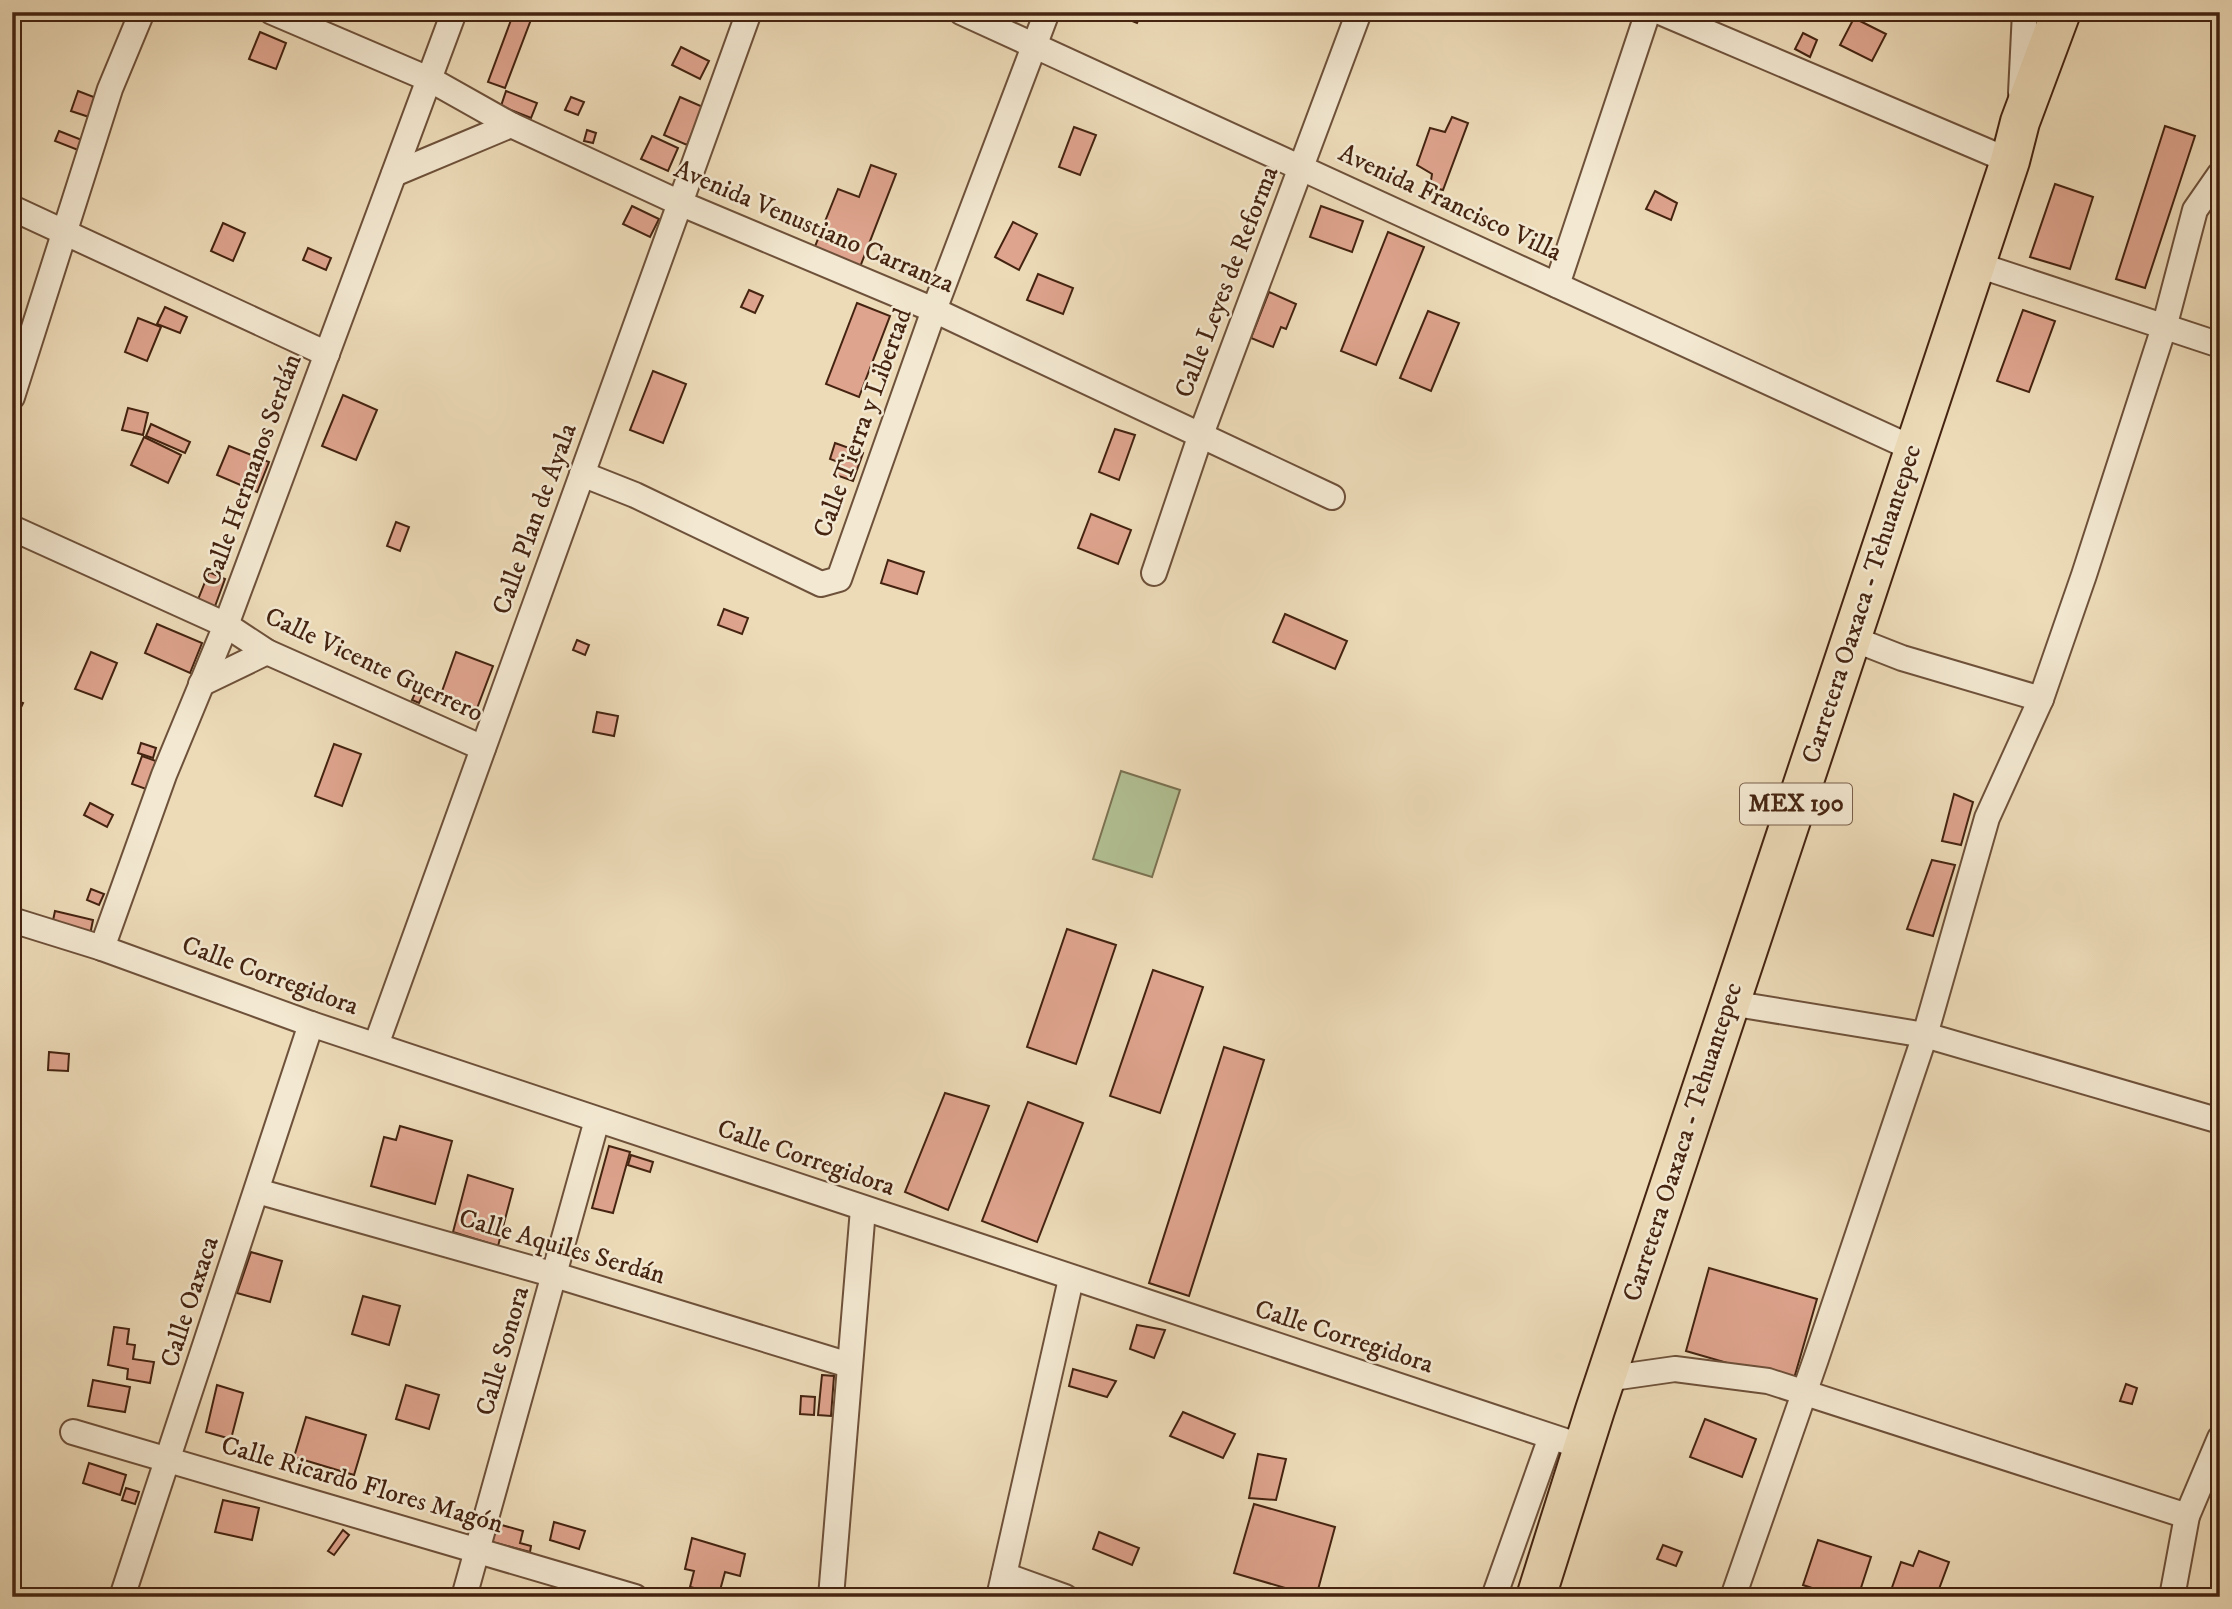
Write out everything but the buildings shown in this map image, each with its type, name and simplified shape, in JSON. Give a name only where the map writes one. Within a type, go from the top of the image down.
[{"type":"main road","name":"Carretera Oaxaca - Tehuantepec","points":[[1536,1597],[1567,1442],[1605,1379],[2010,160],[2020,122],[2061,12]]},
{"type":"street","points":[[12,397],[66,235],[110,89],[142,12]]},
{"type":"street","name":"Avenida Venustiano Carranza","points":[[272,12],[430,80],[511,125],[681,204],[934,310],[1332,497]]},
{"type":"street","name":"Calle Hermanos Serdán","points":[[103,948],[164,775],[226,625],[454,12]]},
{"type":"street","name":"Calle Plan de Ayala","points":[[376,1045],[749,12]]},
{"type":"street","name":"Avenida Francisco Villa","points":[[961,12],[1914,449]]},
{"type":"street","name":"Calle Tierra y Libertad","points":[[582,474],[635,495],[821,584],[839,579],[934,310],[1047,12]]},
{"type":"street","name":"Calle Leyes de Reforma","points":[[1154,573],[1200,437],[1359,12]]},
{"type":"street","points":[[1557,285],[1648,12]]},
{"type":"street","points":[[1660,12],[2010,160]]},
{"type":"street","points":[[2020,122],[2025,12]]},
{"type":"street","points":[[394,174],[511,125]]},
{"type":"street","points":[[1732,1597],[1925,1035],[1987,818],[2040,699],[2165,324],[2195,210],[2220,174]]},
{"type":"street","points":[[12,208],[327,355]]},
{"type":"street","points":[[1975,264],[2165,324],[2220,345]]},
{"type":"street","name":"Calle Vicente Guerrero","points":[[12,528],[226,625],[268,652],[483,748]]},
{"type":"street","points":[[1851,638],[1902,658],[2040,699]]},
{"type":"street","points":[[201,684],[268,652]]},
{"type":"street","name":"Calle Corregidora","points":[[12,920],[103,948],[310,1024],[1567,1442]]},
{"type":"street","points":[[1730,1003],[1925,1035],[2220,1121]]},
{"type":"street","name":"Calle Oaxaca","points":[[122,1597],[169,1461],[310,1024]]},
{"type":"street","name":"Calle Sonora","points":[[464,1597],[597,1120]]},
{"type":"street","name":"Calle Aquiles Serdán","points":[[257,1191],[555,1275],[849,1365]]},
{"type":"street","points":[[831,1597],[863,1209]]},
{"type":"street","points":[[1065,1597],[1002,1586],[1071,1279]]},
{"type":"street","points":[[1605,1379],[1675,1369],[1768,1381],[2187,1516]]},
{"type":"street","name":"Calle Ricardo Flores Magón","points":[[73,1433],[479,1549],[635,1597]]},
{"type":"street","points":[[2172,1597],[2187,1516],[2220,1438]]},
{"type":"street","points":[[1494,1597],[1567,1442]]},
{"type":"green space","points":[[1121,771],[1180,790],[1152,877],[1093,859]]}]
